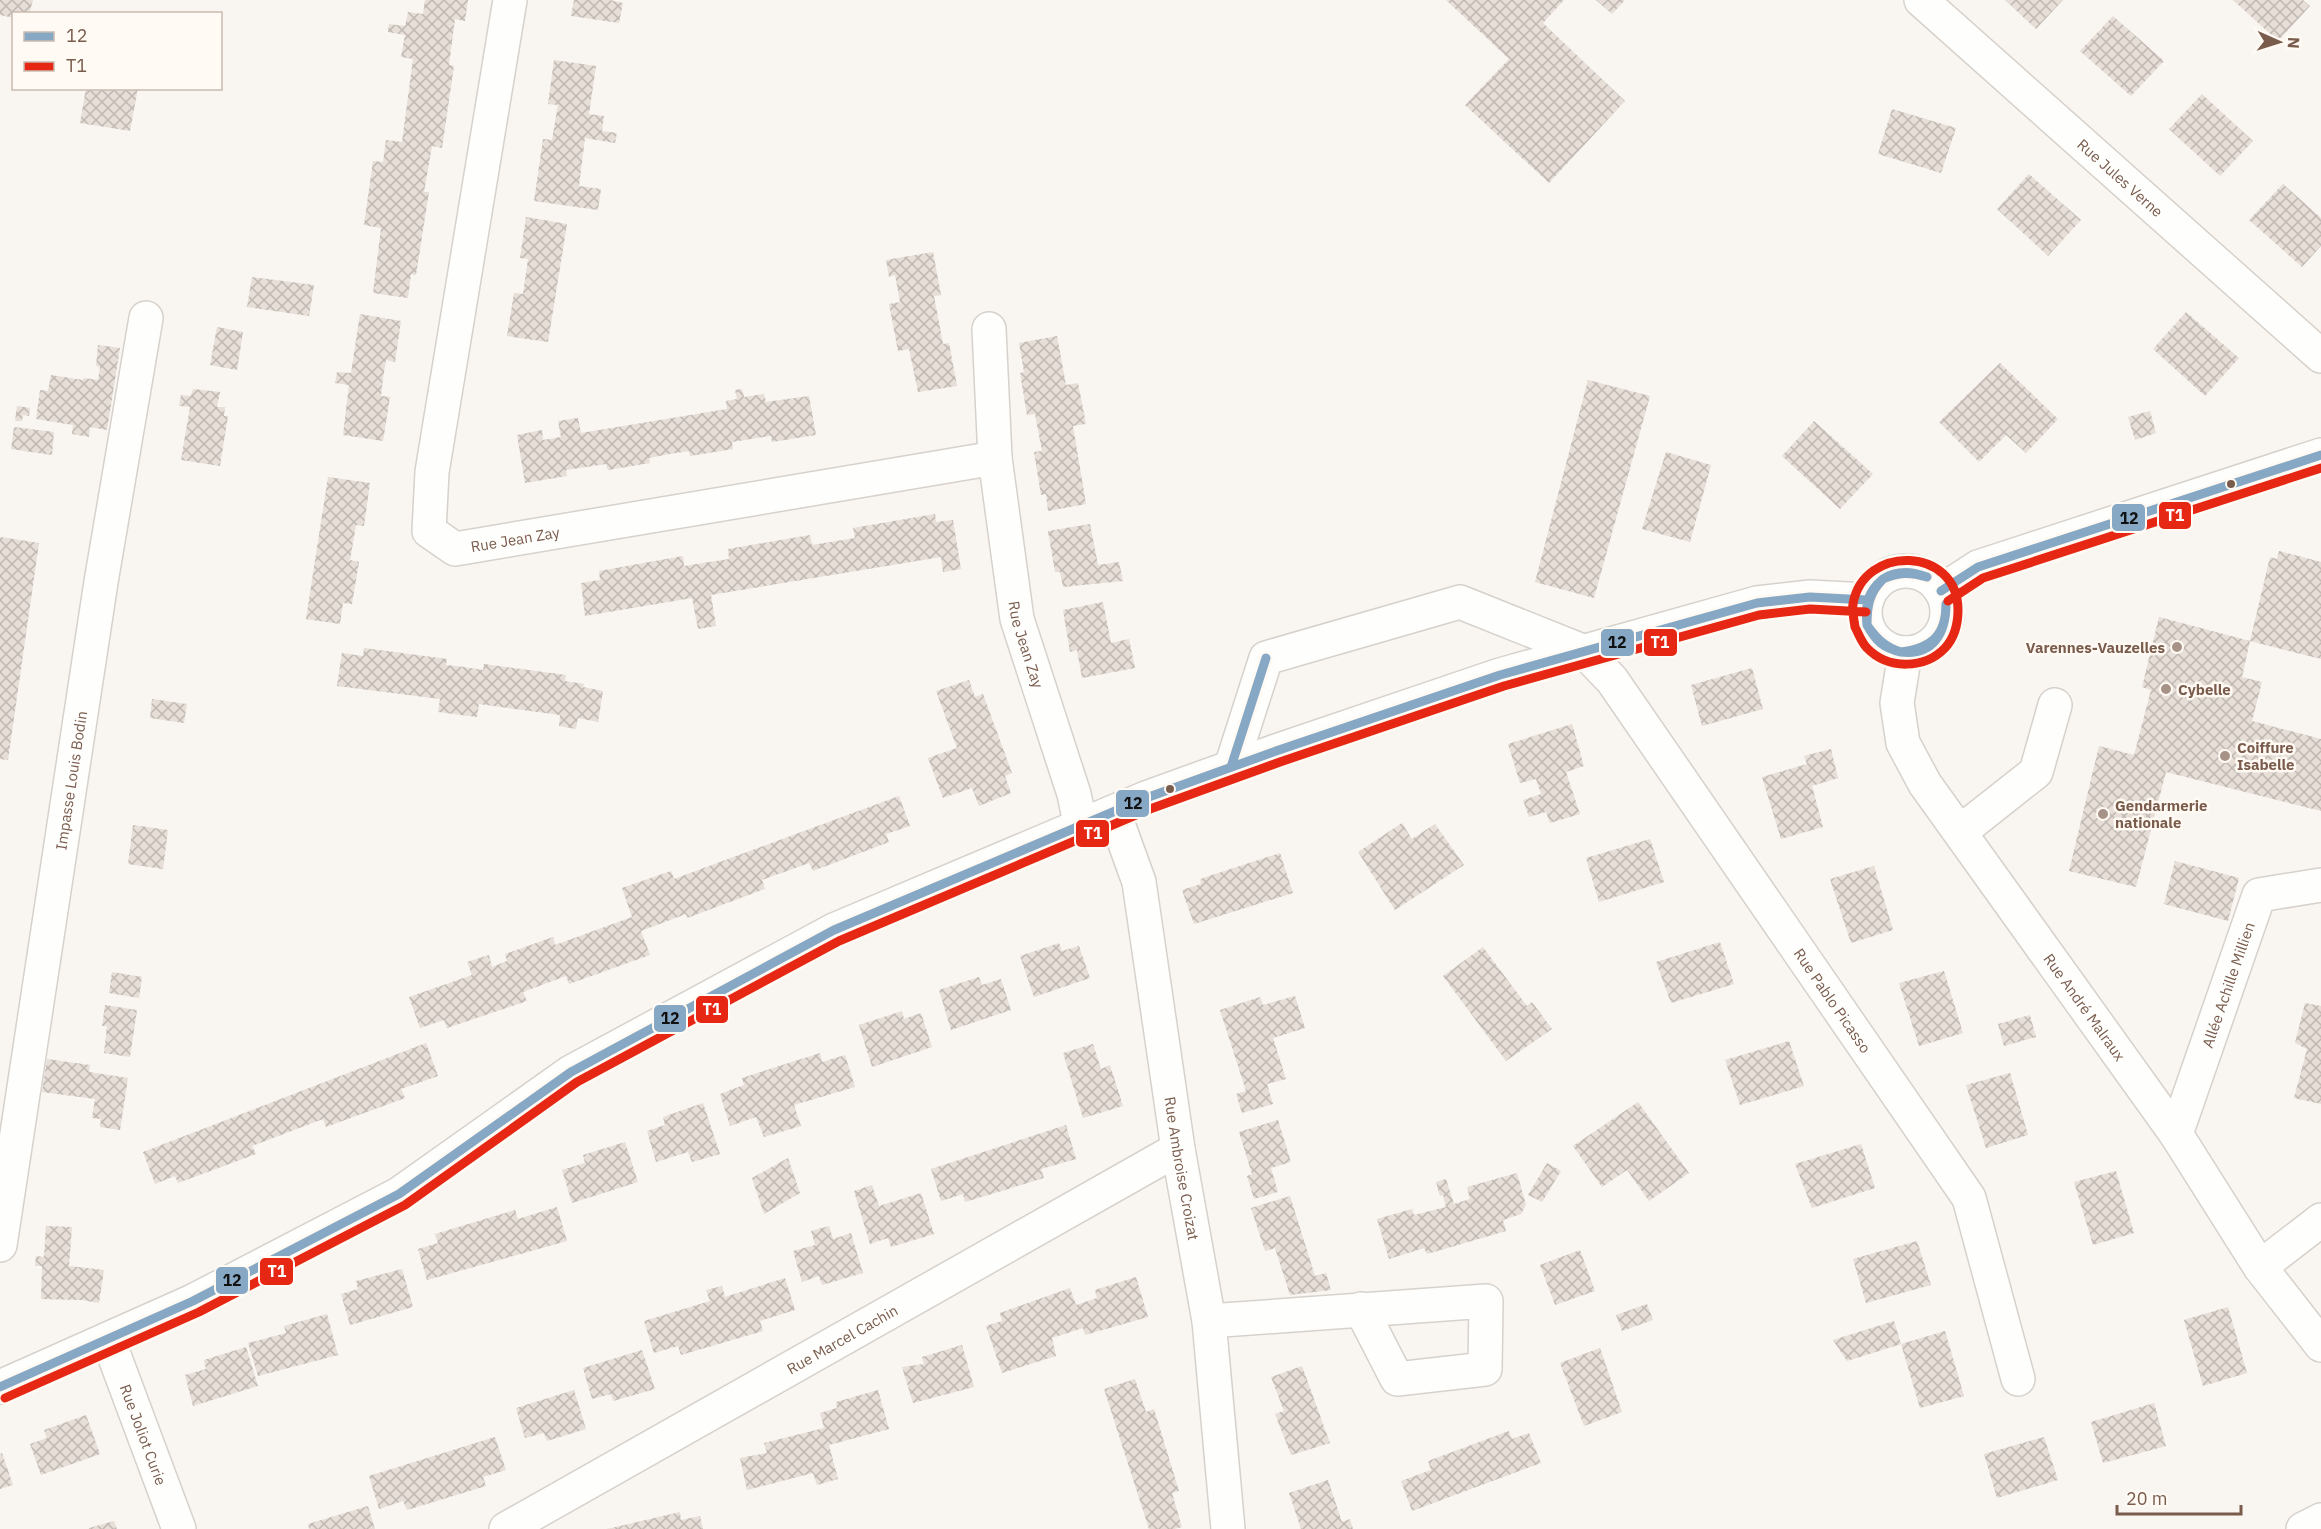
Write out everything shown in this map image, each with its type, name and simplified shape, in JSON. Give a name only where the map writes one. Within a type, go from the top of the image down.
[{"type":"street","name":"Rue Jean Zay","points":[[510,0],[432,472],[429,531],[454,549],[995,458]]},
{"type":"street","name":"Rue Jules Verne","points":[[1921,0],[2321,356]]},
{"type":"street","name":"Impasse Louis Bodin","points":[[0,1245],[101,582],[146,318]]},
{"type":"street","name":"Rue Jean Zay","points":[[988,329],[995,458],[1017,619],[1074,794],[1081,827]]},
{"type":"street","points":[[1941,591],[1978,567],[2321,455]]},
{"type":"street","points":[[1907,571],[1921,574],[1941,591],[1946,602],[1947,615],[1941,633],[1928,646],[1905,653],[1893,651],[1881,645],[1873,636],[1867,625],[1865,612],[1867,600],[1873,588],[1882,579],[1894,573],[1907,571]]},
{"type":"street","points":[[0,1387],[193,1301],[399,1194],[571,1072],[834,930],[1146,798],[1500,675],[1757,603],[1810,597],[1867,600]]},
{"type":"street","points":[[1231,767],[1266,658],[1460,602],[1585,652]]},
{"type":"street","name":"Rue Pablo Picasso","points":[[1585,652],[1612,680],[1969,1198],[2018,1379]]},
{"type":"street","name":"Rue André Malraux","points":[[1905,653],[1897,703],[1902,743],[1925,784],[2176,1134],[2260,1267],[2321,1345]]},
{"type":"street","points":[[1960,832],[2036,772],[2055,705]]},
{"type":"street","name":"Rue Ambroise Croizat","points":[[1114,813],[1138,882],[1178,1149],[1209,1322],[1228,1529]]},
{"type":"street","name":"Allée Achille Millien","points":[[2176,1134],[2259,895],[2321,885]]},
{"type":"street","name":"Rue Marcel Cachin","points":[[506,1529],[1178,1149]]},
{"type":"street","points":[[2260,1267],[2321,1220]]},
{"type":"street","points":[[1209,1322],[1361,1309]]},
{"type":"street","name":"Rue Joliot Curie","points":[[108,1339],[179,1529]]},
{"type":"street","points":[[2303,1529],[2321,1520]]},
{"type":"building","points":[[0,0],[33,0],[30,12],[12,12],[12,18],[0,15]]},
{"type":"building","points":[[425,0],[468,0],[465,21],[455,19],[449,65],[454,66],[442,148],[432,146],[424,192],[429,192],[416,275],[411,274],[408,298],[373,293],[381,228],[364,225],[373,161],[383,162],[386,140],[402,142],[413,59],[401,57],[405,35],[388,32],[389,24],[405,26],[408,12],[423,14]]},
{"type":"building","points":[[574,0],[610,0],[623,3],[619,23],[571,16]]},
{"type":"building","points":[[1446,0],[1564,0],[1543,23],[1625,101],[1549,183],[1465,105],[1509,59]]},
{"type":"building","points":[[1596,0],[1625,0],[1612,14]]},
{"type":"building","points":[[2005,0],[2063,0],[2036,29]]},
{"type":"building","points":[[2233,0],[2303,0],[2310,6],[2278,41]]},
{"type":"building","points":[[2113,16],[2164,61],[2131,96],[2080,51]]},
{"type":"building","points":[[554,60],[596,66],[589,114],[604,116],[602,131],[617,133],[615,143],[585,138],[579,186],[601,189],[598,210],[534,201],[543,139],[552,140],[558,105],[548,104]]},
{"type":"building","points":[[86,90],[138,90],[130,131],[80,123]]},
{"type":"building","points":[[2202,94],[2253,141],[2220,176],[2169,129]]},
{"type":"building","points":[[1892,109],[1956,128],[1941,173],[1878,154]]},
{"type":"building","points":[[2029,174],[2081,220],[2048,256],[1997,209]]},
{"type":"building","points":[[2283,184],[2321,218],[2321,246],[2302,267],[2249,220]]},
{"type":"building","points":[[526,217],[567,224],[548,342],[507,336],[514,293],[523,294],[528,259],[520,258]]},
{"type":"building","points":[[933,252],[941,295],[934,296],[943,344],[949,343],[957,386],[918,392],[909,349],[898,351],[889,304],[900,302],[895,275],[889,277],[886,260]]},
{"type":"building","points":[[252,277],[314,285],[309,316],[247,307]]},
{"type":"building","points":[[2186,312],[2239,358],[2205,396],[2153,349]]},
{"type":"building","points":[[360,314],[401,321],[395,362],[386,360],[383,378],[381,396],[390,397],[383,441],[343,435],[349,385],[335,383],[337,372],[351,373]]},
{"type":"building","points":[[217,327],[243,332],[237,370],[210,365]]},
{"type":"building","points":[[1057,336],[1066,385],[1078,383],[1086,424],[1073,426],[1086,504],[1048,511],[1046,494],[1041,495],[1034,452],[1042,451],[1035,414],[1027,415],[1020,373],[1024,372],[1019,343]]},
{"type":"building","points":[[98,345],[120,348],[107,430],[90,427],[89,437],[72,434],[73,425],[36,419],[40,390],[48,391],[51,375],[98,380],[100,367],[96,366]]},
{"type":"building","points":[[2000,363],[2058,419],[2026,453],[2006,435],[1979,462],[1939,422]]},
{"type":"building","points":[[1588,380],[1650,396],[1594,598],[1535,582]]},
{"type":"building","points":[[193,389],[220,392],[217,407],[225,407],[224,416],[228,416],[220,466],[181,460],[190,407],[179,406],[181,395],[191,396]]},
{"type":"building","points":[[742,389],[744,397],[764,394],[766,402],[809,396],[816,435],[772,442],[771,436],[732,442],[733,449],[690,456],[689,451],[669,454],[649,458],[650,463],[608,470],[606,464],[566,470],[567,476],[525,483],[517,435],[542,430],[543,440],[561,437],[558,421],[578,418],[581,433],[727,409],[726,401],[737,399],[735,390]]},
{"type":"building","points":[[17,406],[30,408],[29,416],[23,415],[22,421],[15,421]]},
{"type":"building","points":[[2150,411],[2156,433],[2135,440],[2128,417]]},
{"type":"building","points":[[1814,421],[1873,474],[1840,509],[1782,456]]},
{"type":"building","points":[[14,427],[54,432],[52,455],[11,449]]},
{"type":"building","points":[[1666,452],[1711,465],[1690,542],[1642,529]]},
{"type":"building","points":[[328,477],[370,483],[364,526],[356,525],[350,560],[359,562],[352,604],[343,603],[340,624],[306,619]]},
{"type":"building","points":[[935,514],[936,522],[953,520],[961,569],[943,572],[941,557],[711,595],[716,626],[698,629],[692,598],[585,616],[581,583],[600,580],[599,571],[683,556],[684,566],[729,559],[728,549],[810,535],[812,545],[855,538],[853,528]]},
{"type":"building","points":[[1090,524],[1098,565],[1119,562],[1123,581],[1063,587],[1060,572],[1055,572],[1048,531]]},
{"type":"building","points":[[0,537],[39,543],[8,760],[0,759]]},
{"type":"building","points":[[2279,551],[2321,562],[2321,659],[2250,641],[2270,557],[2277,559]]},
{"type":"building","points":[[1103,602],[1111,643],[1129,639],[1135,668],[1082,678],[1077,650],[1070,652],[1063,610]]},
{"type":"building","points":[[2159,617],[2250,641],[2242,677],[2262,682],[2252,721],[2321,739],[2321,811],[2166,772],[2136,887],[2069,871],[2099,746],[2134,755],[2151,690],[2142,687]]},
{"type":"building","points":[[364,648],[447,659],[446,665],[483,670],[484,664],[566,675],[565,681],[584,684],[583,687],[603,691],[598,722],[578,718],[576,729],[559,726],[560,715],[479,704],[477,717],[438,712],[440,699],[337,686],[342,653],[363,656]]},
{"type":"building","points":[[1752,668],[1763,709],[1702,726],[1691,685]]},
{"type":"building","points":[[969,680],[975,697],[983,694],[1012,773],[1005,776],[1011,793],[979,806],[972,788],[943,798],[928,758],[957,748],[936,691]]},
{"type":"building","points":[[152,699],[187,704],[184,723],[150,718]]},
{"type":"building","points":[[1572,724],[1584,766],[1566,772],[1580,814],[1550,823],[1546,812],[1529,817],[1523,800],[1541,794],[1536,779],[1520,783],[1508,744]]},
{"type":"building","points":[[1831,749],[1838,778],[1812,786],[1823,827],[1781,839],[1762,777],[1807,764],[1804,756]]},
{"type":"building","points":[[899,796],[910,826],[886,834],[889,842],[813,871],[809,863],[762,880],[765,889],[687,918],[686,914],[641,931],[650,955],[569,984],[566,976],[523,992],[527,1001],[447,1028],[444,1020],[420,1028],[409,997],[472,975],[467,962],[489,955],[492,967],[507,961],[505,954],[553,937],[555,945],[632,917],[622,888],[671,871],[674,879]]},
{"type":"building","points":[[1402,823],[1412,839],[1435,824],[1464,865],[1395,910],[1358,852]]},
{"type":"building","points":[[133,825],[168,830],[163,869],[128,864]]},
{"type":"building","points":[[1650,839],[1664,882],[1599,902],[1586,858]]},
{"type":"building","points":[[1280,853],[1293,893],[1194,924],[1182,890],[1201,884],[1200,879]]},
{"type":"building","points":[[2175,861],[2239,878],[2228,921],[2164,904]]},
{"type":"building","points":[[1874,866],[1893,930],[1851,943],[1830,879]]},
{"type":"building","points":[[1720,942],[1734,984],[1671,1003],[1656,962]]},
{"type":"building","points":[[1059,943],[1062,951],[1079,946],[1090,978],[1034,997],[1020,956]]},
{"type":"building","points":[[1483,947],[1527,1006],[1532,1002],[1552,1029],[1506,1061],[1443,976]]},
{"type":"building","points":[[1944,971],[1963,1033],[1919,1046],[1899,983]]},
{"type":"building","points":[[112,972],[142,977],[139,998],[109,993]]},
{"type":"building","points":[[979,977],[982,985],[1001,979],[1011,1010],[951,1030],[939,990]]},
{"type":"building","points":[[1295,996],[1305,1028],[1273,1038],[1286,1079],[1267,1084],[1273,1104],[1242,1113],[1236,1094],[1246,1091],[1220,1010],[1260,997],[1263,1005]]},
{"type":"building","points":[[2305,1003],[2321,1006],[2321,1104],[2294,1098],[2307,1049],[2295,1043]]},
{"type":"building","points":[[105,1005],[137,1010],[130,1057],[104,1053],[107,1026],[102,1026]]},
{"type":"building","points":[[902,1011],[904,1019],[921,1013],[932,1047],[872,1067],[859,1025]]},
{"type":"building","points":[[2030,1015],[2036,1037],[2004,1046],[1998,1024]]},
{"type":"building","points":[[1789,1041],[1804,1086],[1740,1105],[1725,1060]]},
{"type":"building","points":[[426,1043],[438,1076],[401,1089],[405,1098],[326,1127],[323,1119],[252,1146],[256,1154],[178,1183],[175,1176],[155,1184],[143,1152]]},
{"type":"building","points":[[1093,1044],[1101,1069],[1110,1065],[1123,1106],[1083,1118],[1063,1053]]},
{"type":"building","points":[[820,1053],[822,1062],[845,1055],[855,1087],[794,1105],[801,1126],[764,1137],[756,1117],[730,1126],[720,1094],[744,1085],[742,1078]]},
{"type":"building","points":[[47,1059],[90,1065],[89,1072],[128,1078],[120,1130],[100,1127],[101,1119],[92,1118],[95,1099],[42,1092]]},
{"type":"building","points":[[2010,1073],[2028,1135],[1986,1148],[1966,1085]]},
{"type":"building","points":[[1638,1102],[1689,1173],[1649,1201],[1627,1170],[1602,1187],[1573,1146]]},
{"type":"building","points":[[703,1103],[720,1154],[692,1162],[688,1152],[656,1162],[647,1131],[665,1125],[663,1117]]},
{"type":"building","points":[[1278,1120],[1291,1162],[1271,1168],[1278,1192],[1254,1199],[1247,1176],[1252,1174],[1239,1132]]},
{"type":"building","points":[[1066,1125],[1076,1159],[1041,1169],[1044,1178],[965,1202],[963,1194],[941,1201],[931,1169]]},
{"type":"building","points":[[625,1142],[638,1182],[572,1203],[562,1170],[585,1163],[583,1155]]},
{"type":"building","points":[[1861,1144],[1875,1188],[1812,1208],[1795,1164]]},
{"type":"building","points":[[788,1158],[800,1193],[764,1214],[752,1178]]},
{"type":"building","points":[[1547,1163],[1561,1171],[1542,1202],[1528,1195]]},
{"type":"building","points":[[2116,1171],[2134,1233],[2093,1245],[2074,1182]]},
{"type":"building","points":[[1517,1173],[1526,1205],[1521,1214],[1503,1220],[1506,1231],[1427,1254],[1424,1248],[1389,1259],[1377,1219],[1412,1209],[1414,1215],[1446,1207],[1436,1182],[1446,1179],[1454,1204],[1470,1199],[1467,1187]]},
{"type":"building","points":[[872,1185],[879,1206],[921,1193],[934,1234],[891,1247],[888,1238],[870,1244],[854,1191]]},
{"type":"building","points":[[1290,1196],[1315,1276],[1326,1273],[1331,1290],[1290,1295],[1275,1248],[1265,1251],[1251,1208]]},
{"type":"building","points":[[557,1207],[567,1241],[427,1280],[418,1249],[438,1243],[435,1234],[515,1210],[518,1219]]},
{"type":"building","points":[[46,1226],[72,1227],[69,1266],[104,1270],[99,1303],[82,1300],[41,1299],[42,1266],[35,1266],[36,1256],[44,1257]]},
{"type":"building","points":[[829,1226],[833,1239],[851,1233],[863,1273],[822,1285],[819,1276],[802,1282],[793,1251],[815,1245],[811,1231]]},
{"type":"building","points":[[1917,1241],[1931,1285],[1866,1303],[1853,1259]]},
{"type":"building","points":[[1580,1250],[1595,1291],[1555,1305],[1540,1265]]},
{"type":"building","points":[[402,1269],[413,1307],[350,1325],[341,1294],[358,1289],[356,1281]]},
{"type":"building","points":[[1136,1277],[1148,1317],[1085,1335],[1083,1328],[1052,1338],[1056,1356],[1002,1373],[986,1326],[1002,1321],[1000,1313],[1070,1288],[1076,1305],[1097,1298],[1095,1290]]},
{"type":"building","points":[[785,1278],[795,1310],[760,1321],[763,1331],[681,1355],[678,1346],[654,1353],[644,1321],[710,1301],[706,1290],[722,1286],[725,1297]]},
{"type":"building","points":[[1647,1304],[1653,1320],[1622,1331],[1616,1315]]},
{"type":"building","points":[[2228,1307],[2247,1373],[2203,1386],[2184,1320]]},
{"type":"building","points":[[327,1314],[338,1355],[258,1376],[248,1343],[286,1333],[284,1326]]},
{"type":"building","points":[[1894,1321],[1901,1344],[1847,1361],[1833,1340]]},
{"type":"building","points":[[1945,1331],[1964,1396],[1920,1408],[1901,1344]]},
{"type":"building","points":[[962,1345],[974,1387],[913,1403],[902,1367],[924,1364],[922,1357]]},
{"type":"building","points":[[246,1347],[258,1386],[193,1406],[185,1375],[206,1369],[204,1360]]},
{"type":"building","points":[[1600,1348],[1622,1412],[1584,1426],[1560,1363]]},
{"type":"building","points":[[642,1350],[655,1389],[613,1401],[611,1394],[592,1399],[583,1368]]},
{"type":"building","points":[[1302,1366],[1330,1443],[1291,1455],[1275,1414],[1284,1411],[1271,1377]]},
{"type":"building","points":[[1135,1379],[1146,1412],[1154,1409],[1179,1491],[1172,1493],[1182,1527],[1149,1529],[1104,1389]]},
{"type":"building","points":[[574,1390],[586,1429],[547,1441],[544,1433],[525,1438],[516,1408]]},
{"type":"building","points":[[878,1390],[889,1429],[829,1445],[838,1479],[817,1485],[813,1473],[747,1490],[740,1458],[767,1453],[764,1443],[824,1428],[820,1413],[837,1408],[836,1402]]},
{"type":"building","points":[[2154,1403],[2166,1446],[2103,1463],[2091,1422]]},
{"type":"building","points":[[86,1415],[100,1454],[41,1475],[30,1444],[47,1438],[44,1430]]},
{"type":"building","points":[[1509,1431],[1512,1439],[1529,1433],[1541,1463],[1412,1511],[1401,1481],[1431,1470],[1428,1461]]},
{"type":"building","points":[[495,1437],[506,1470],[483,1477],[486,1486],[407,1510],[403,1501],[379,1509],[369,1476]]},
{"type":"building","points":[[2044,1437],[2058,1480],[1997,1498],[1984,1454]]},
{"type":"building","points":[[2,1453],[13,1485],[0,1489],[0,1454]]},
{"type":"building","points":[[1328,1480],[1342,1522],[1350,1519],[1353,1529],[1301,1529],[1289,1493]]},
{"type":"building","points":[[368,1506],[375,1529],[309,1529],[308,1524]]},
{"type":"building","points":[[680,1512],[681,1520],[700,1516],[703,1529],[607,1529]]},
{"type":"building","points":[[114,1521],[117,1529],[89,1529],[89,1528]]},
{"type":"transit line","name":"12","points":[[1941,591],[1978,567],[2321,455]]},
{"type":"transit line","name":"T1","points":[[1948,601],[1983,578],[2321,468]]},
{"type":"transit line","name":"T1","points":[[1855,627],[1853,604],[1860,584],[1874,571],[1891,563],[1909,560],[1927,564],[1943,574],[1954,589],[1958,610],[1955,630],[1945,648],[1927,660],[1906,664],[1885,660],[1867,648],[1856,629]]},
{"type":"transit line","name":"12","points":[[1883,579],[1904,572],[1927,577]]},
{"type":"transit line","name":"12","points":[[1883,579],[1905,574],[1927,577]]},
{"type":"transit line","name":"12","points":[[1867,625],[1868,599],[1873,589],[1883,579]]},
{"type":"transit line","name":"12","points":[[1867,625],[1870,600],[1883,579]]},
{"type":"transit line","name":"12","points":[[0,1387],[193,1301],[399,1194],[571,1072],[834,930],[1146,798],[1500,675],[1757,603],[1810,597],[1867,600]]},
{"type":"transit line","name":"12","points":[[1901,652],[1922,650],[1936,640],[1944,624],[1946,604]]},
{"type":"transit line","name":"12","points":[[1901,652],[1921,647],[1935,638],[1943,624],[1946,604]]},
{"type":"transit line","name":"T1","points":[[5,1398],[199,1312],[405,1205],[577,1082],[839,941],[1150,809],[1504,686],[1759,615],[1810,609],[1866,612]]},
{"type":"transit line","name":"12","points":[[1867,625],[1882,642],[1901,652]]},
{"type":"transit line","name":"12","points":[[1867,625],[1881,643],[1901,652]]},
{"type":"transit line","name":"12","points":[[1231,767],[1266,658]]},
{"type":"place","name":"Varennes-Vauzelles","points":[[2177,647]]},
{"type":"place","name":"Cybelle","points":[[2166,689]]},
{"type":"place","name":"Coiffure Isabelle","points":[[2225,756]]},
{"type":"place","name":"Gendarmerie nationale","points":[[2103,814]]}]
